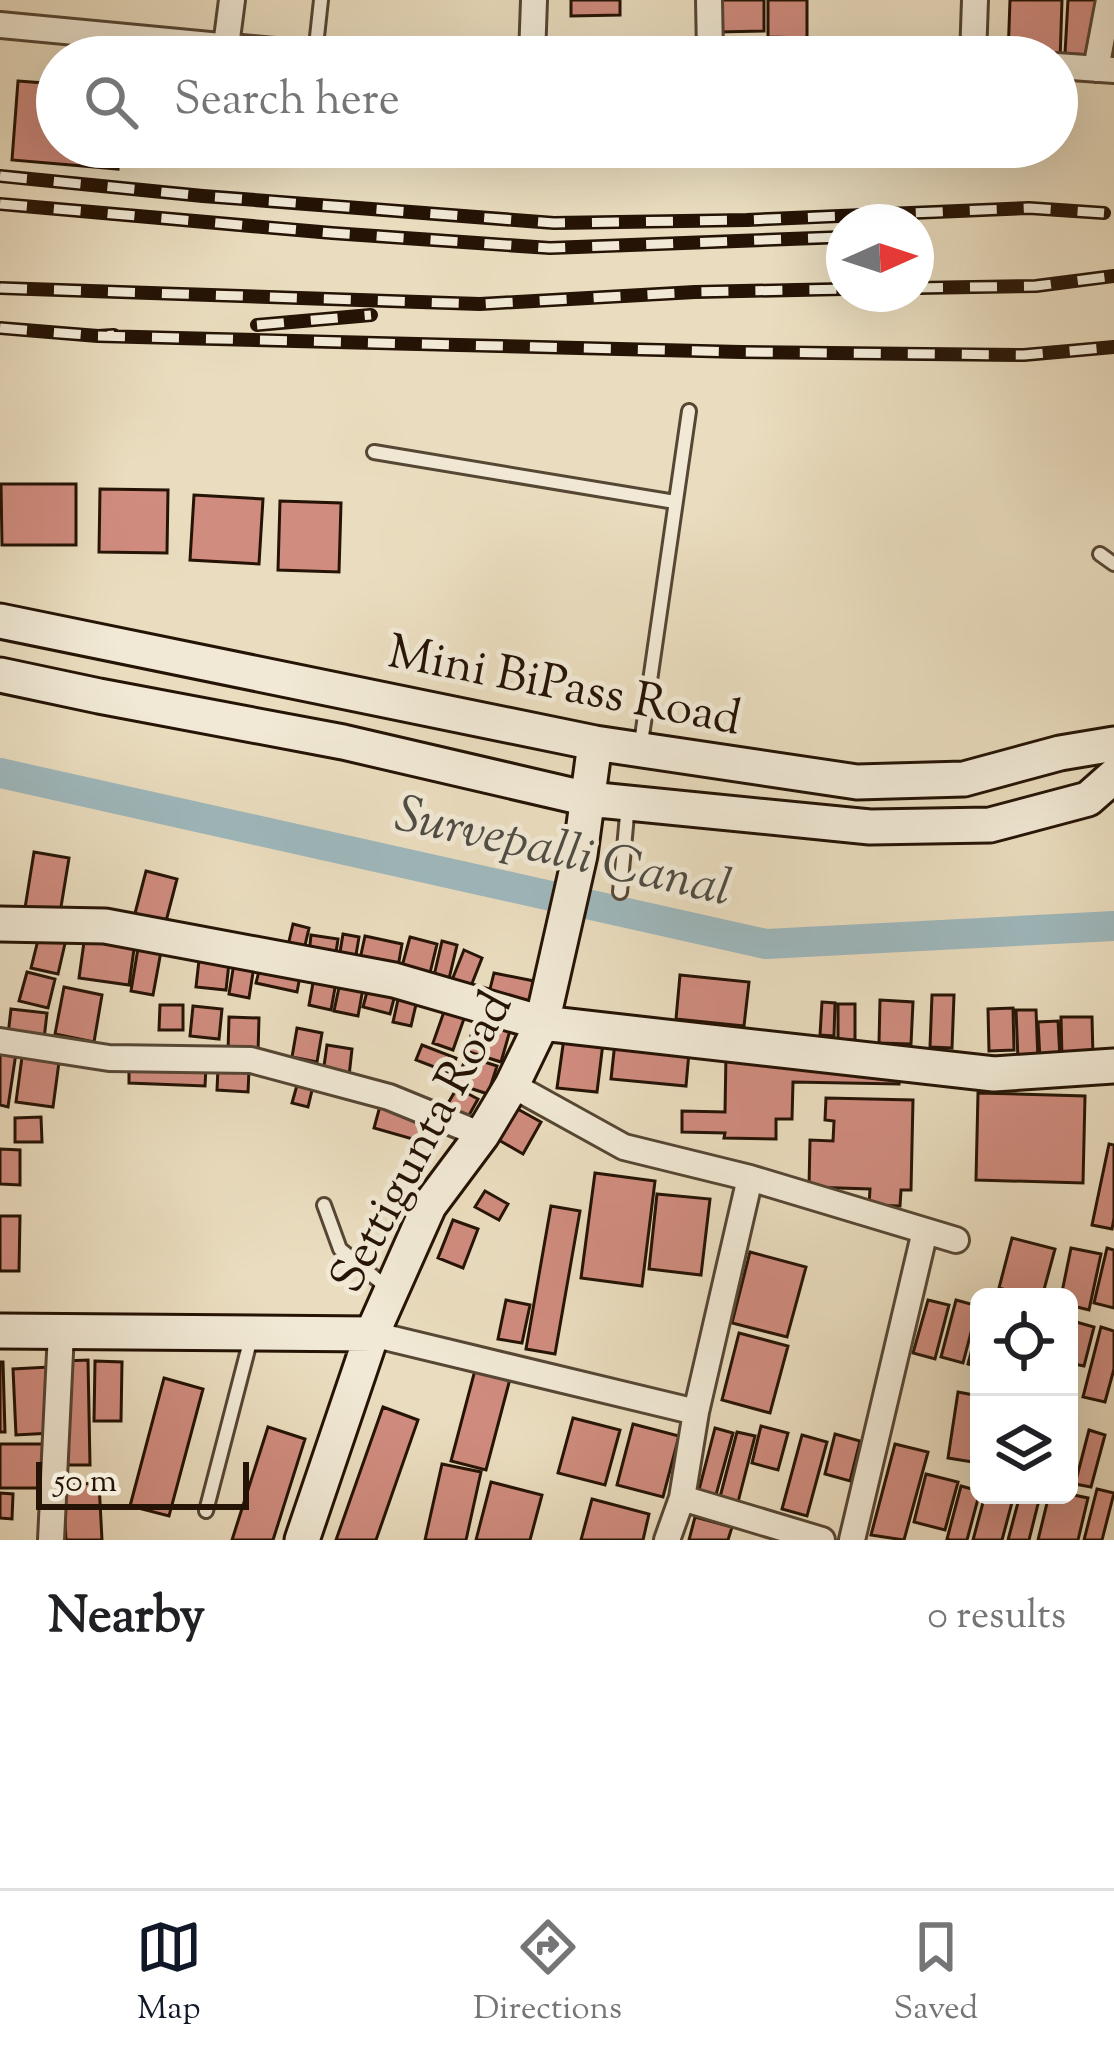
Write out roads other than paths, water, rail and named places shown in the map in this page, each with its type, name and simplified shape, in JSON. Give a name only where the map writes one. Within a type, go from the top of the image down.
[{"type":"street","points":[[227,36],[232,0]]},
{"type":"street","points":[[533,36],[534,0]]},
{"type":"street","points":[[709,0],[710,36]]},
{"type":"street","points":[[974,36],[975,0]]},
{"type":"street","points":[[1105,69],[1108,0]]},
{"type":"street","points":[[0,25],[118,36]]},
{"type":"street","name":"Mini BiPass Road","points":[[0,621],[595,743],[856,782],[964,779],[1114,744]]},
{"type":"street","points":[[0,675],[343,742],[588,799],[870,827],[990,825],[1088,799],[1114,776]]},
{"type":"street","name":"Settigunta Road","points":[[302,1540],[372,1334],[429,1206],[512,1085],[547,1007],[580,855],[595,743]]},
{"type":"street","points":[[0,924],[105,926],[547,1007],[994,1074],[1114,1066]]},
{"type":"street","points":[[0,1041],[109,1058],[250,1060],[389,1097],[482,1135]]},
{"type":"street","points":[[512,1085],[624,1147],[749,1178],[956,1240]]},
{"type":"street","points":[[667,1540],[682,1498],[696,1412],[749,1178]]},
{"type":"street","points":[[852,1540],[925,1231]]},
{"type":"street","points":[[0,1330],[372,1334],[696,1412]]},
{"type":"street","points":[[51,1540],[61,1332]]},
{"type":"street","points":[[682,1498],[822,1540]]},
{"type":"lane","points":[[321,0],[325,36]]},
{"type":"lane","points":[[640,751],[688,411]]},
{"type":"lane","points":[[374,452],[675,502]]},
{"type":"lane","points":[[1100,554],[1114,564]]},
{"type":"lane","points":[[620,892],[628,803]]},
{"type":"lane","points":[[324,1205],[340,1249],[392,1291]]},
{"type":"lane","points":[[206,1511],[253,1333]]},
{"type":"waterway","name":"Survepalli Canal","points":[[0,773],[766,944],[1114,926]]},
{"type":"railway","points":[[0,176],[554,223],[1029,208],[1104,213]]},
{"type":"railway","points":[[0,204],[550,248],[826,238]]},
{"type":"railway","points":[[934,288],[1036,286],[1114,276]]},
{"type":"railway","points":[[0,288],[480,304],[826,289]]},
{"type":"railway","points":[[257,325],[371,315]]},
{"type":"railway","points":[[0,328],[114,335]]},
{"type":"railway","points":[[98,336],[741,352],[1024,355],[1114,347]]}]
